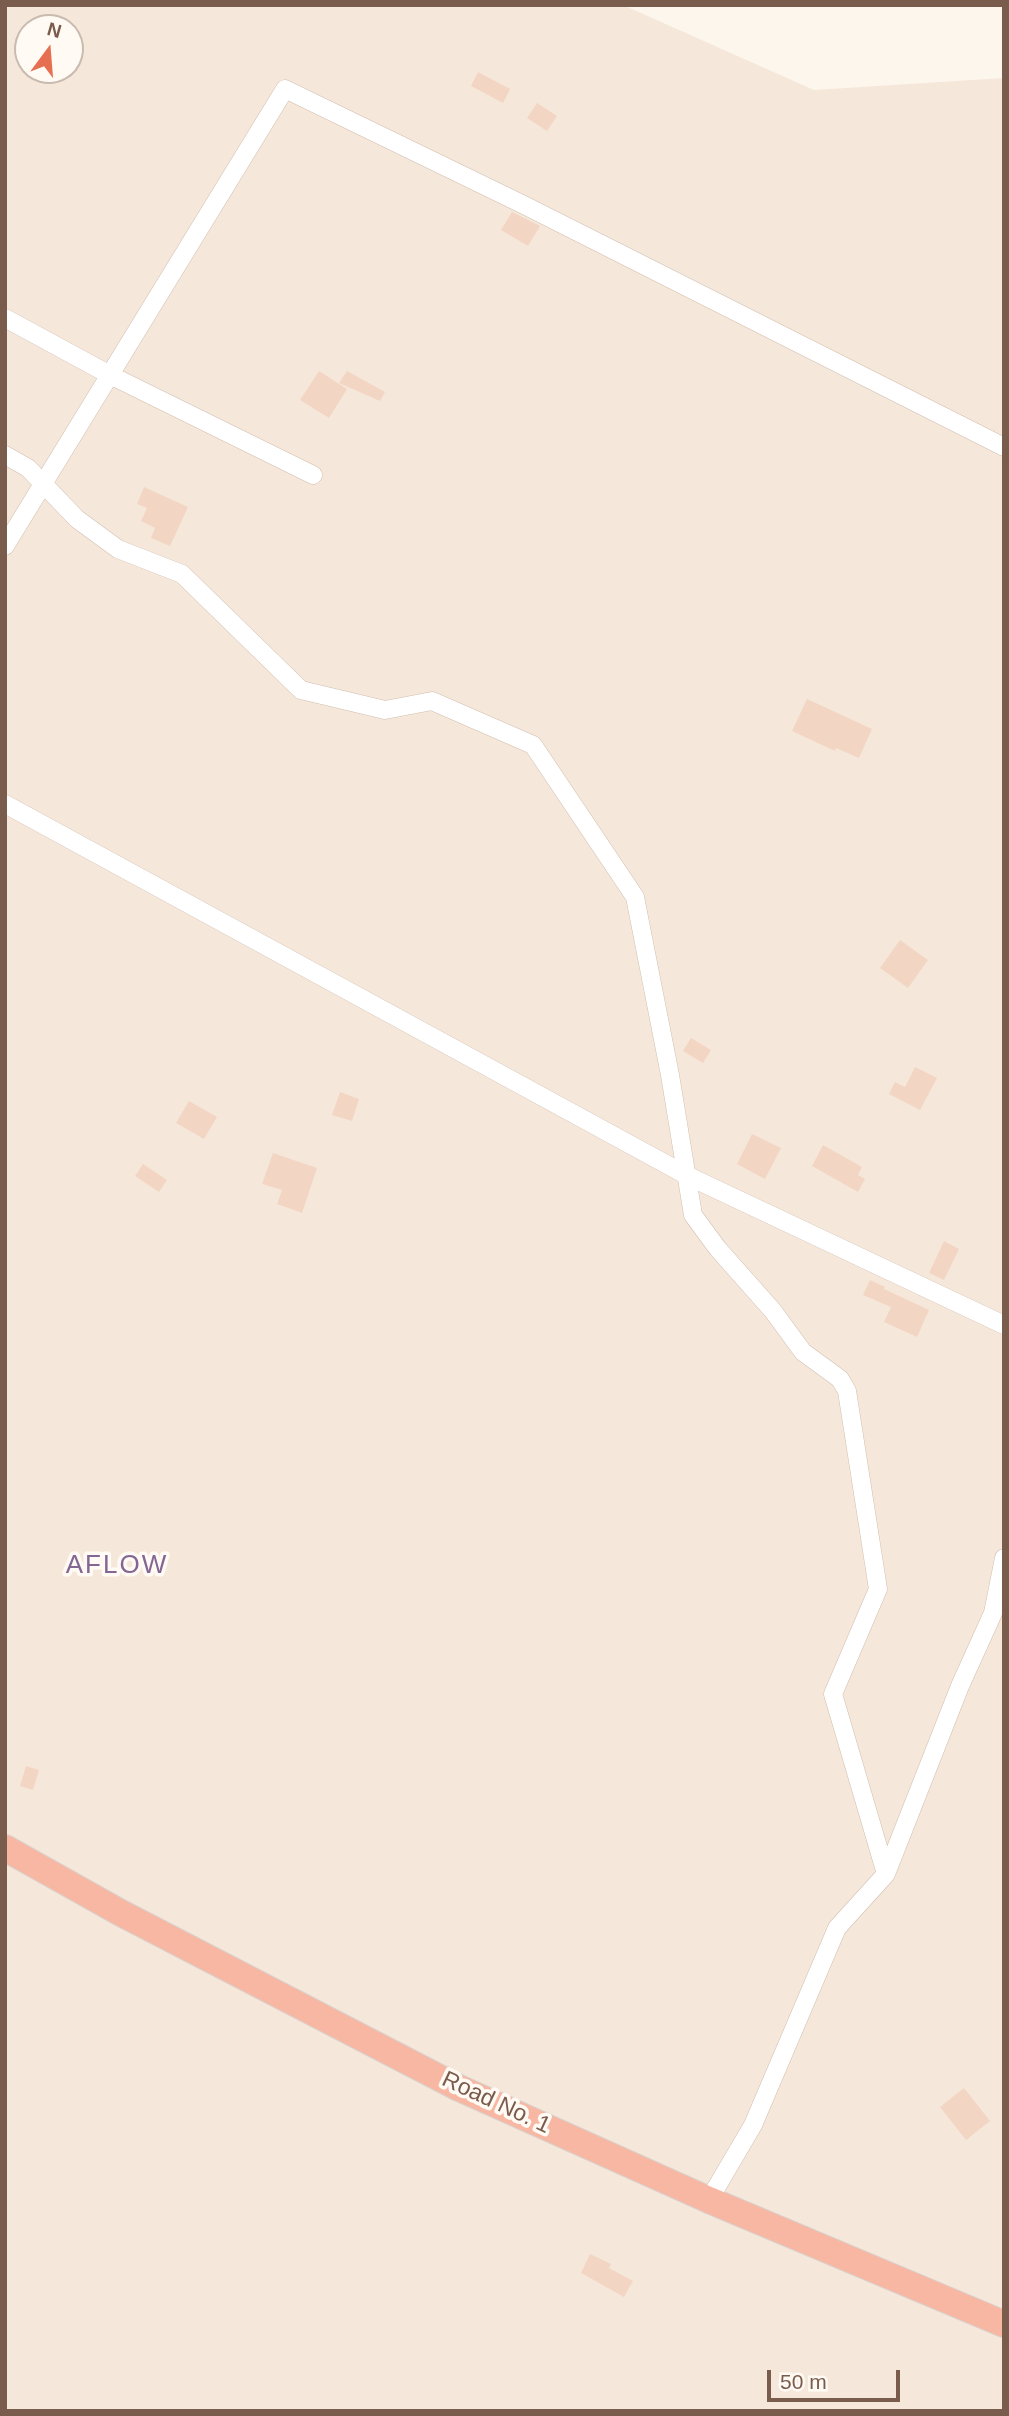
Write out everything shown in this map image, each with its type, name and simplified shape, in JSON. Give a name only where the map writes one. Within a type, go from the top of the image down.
[{"type":"highway","name":"Road No. 1","points":[[5,1848],[121,1913],[460,2088],[709,2200],[1004,2324]]},
{"type":"street","points":[[5,546],[285,89],[524,205],[1004,447]]},
{"type":"street","points":[[5,318],[110,375],[313,475]]},
{"type":"street","points":[[5,455],[28,468],[77,519],[118,549],[182,574],[301,690],[385,710],[432,701],[533,745],[635,897],[670,1075],[693,1215],[718,1250],[773,1311],[803,1352],[840,1379],[847,1391],[878,1589],[832,1694],[886,1874]]},
{"type":"street","points":[[5,804],[686,1174],[1004,1325]]},
{"type":"street","points":[[709,2200],[753,2125],[837,1928],[886,1874],[960,1686],[993,1613],[1004,1558]]},
{"type":"shaded area","points":[[5,5],[623,5],[814,90],[1004,78],[1004,2411],[5,2411]]},
{"type":"building","points":[[478,72],[510,89],[503,103],[471,86]]},
{"type":"building","points":[[537,103],[557,116],[547,131],[527,118]]},
{"type":"building","points":[[512,212],[540,226],[528,246],[501,230]]},
{"type":"building","points":[[319,371],[347,389],[329,418],[300,400]]},
{"type":"building","points":[[347,371],[385,392],[380,401],[339,383]]},
{"type":"building","points":[[144,487],[188,507],[170,546],[151,538],[155,528],[141,521],[147,508],[137,504]]},
{"type":"building","points":[[807,699],[872,729],[859,758],[836,748],[835,751],[792,731]]},
{"type":"building","points":[[900,940],[928,960],[908,988],[880,968]]},
{"type":"building","points":[[691,1038],[711,1050],[703,1063],[683,1051]]},
{"type":"building","points":[[915,1067],[937,1078],[920,1110],[889,1094],[895,1082],[905,1087]]},
{"type":"building","points":[[340,1092],[359,1099],[352,1121],[332,1115]]},
{"type":"building","points":[[189,1101],[217,1117],[204,1139],[176,1123]]},
{"type":"building","points":[[752,1134],[781,1148],[765,1179],[737,1164]]},
{"type":"building","points":[[823,1145],[862,1167],[858,1175],[865,1179],[858,1192],[812,1166]]},
{"type":"building","points":[[273,1153],[317,1168],[302,1213],[277,1204],[282,1190],[262,1184]]},
{"type":"building","points":[[143,1164],[167,1180],[159,1192],[135,1176]]},
{"type":"building","points":[[944,1241],[959,1249],[944,1280],[929,1273]]},
{"type":"building","points":[[870,1280],[929,1310],[917,1337],[884,1322],[891,1307],[863,1295]]},
{"type":"building","points":[[26,1766],[39,1770],[33,1790],[20,1786]]},
{"type":"building","points":[[964,2088],[990,2121],[966,2140],[940,2107]]},
{"type":"building","points":[[590,2254],[611,2264],[609,2268],[633,2281],[624,2297],[581,2273]]},
{"type":"district","name":"AFLOW","points":[[117,1566]]}]
